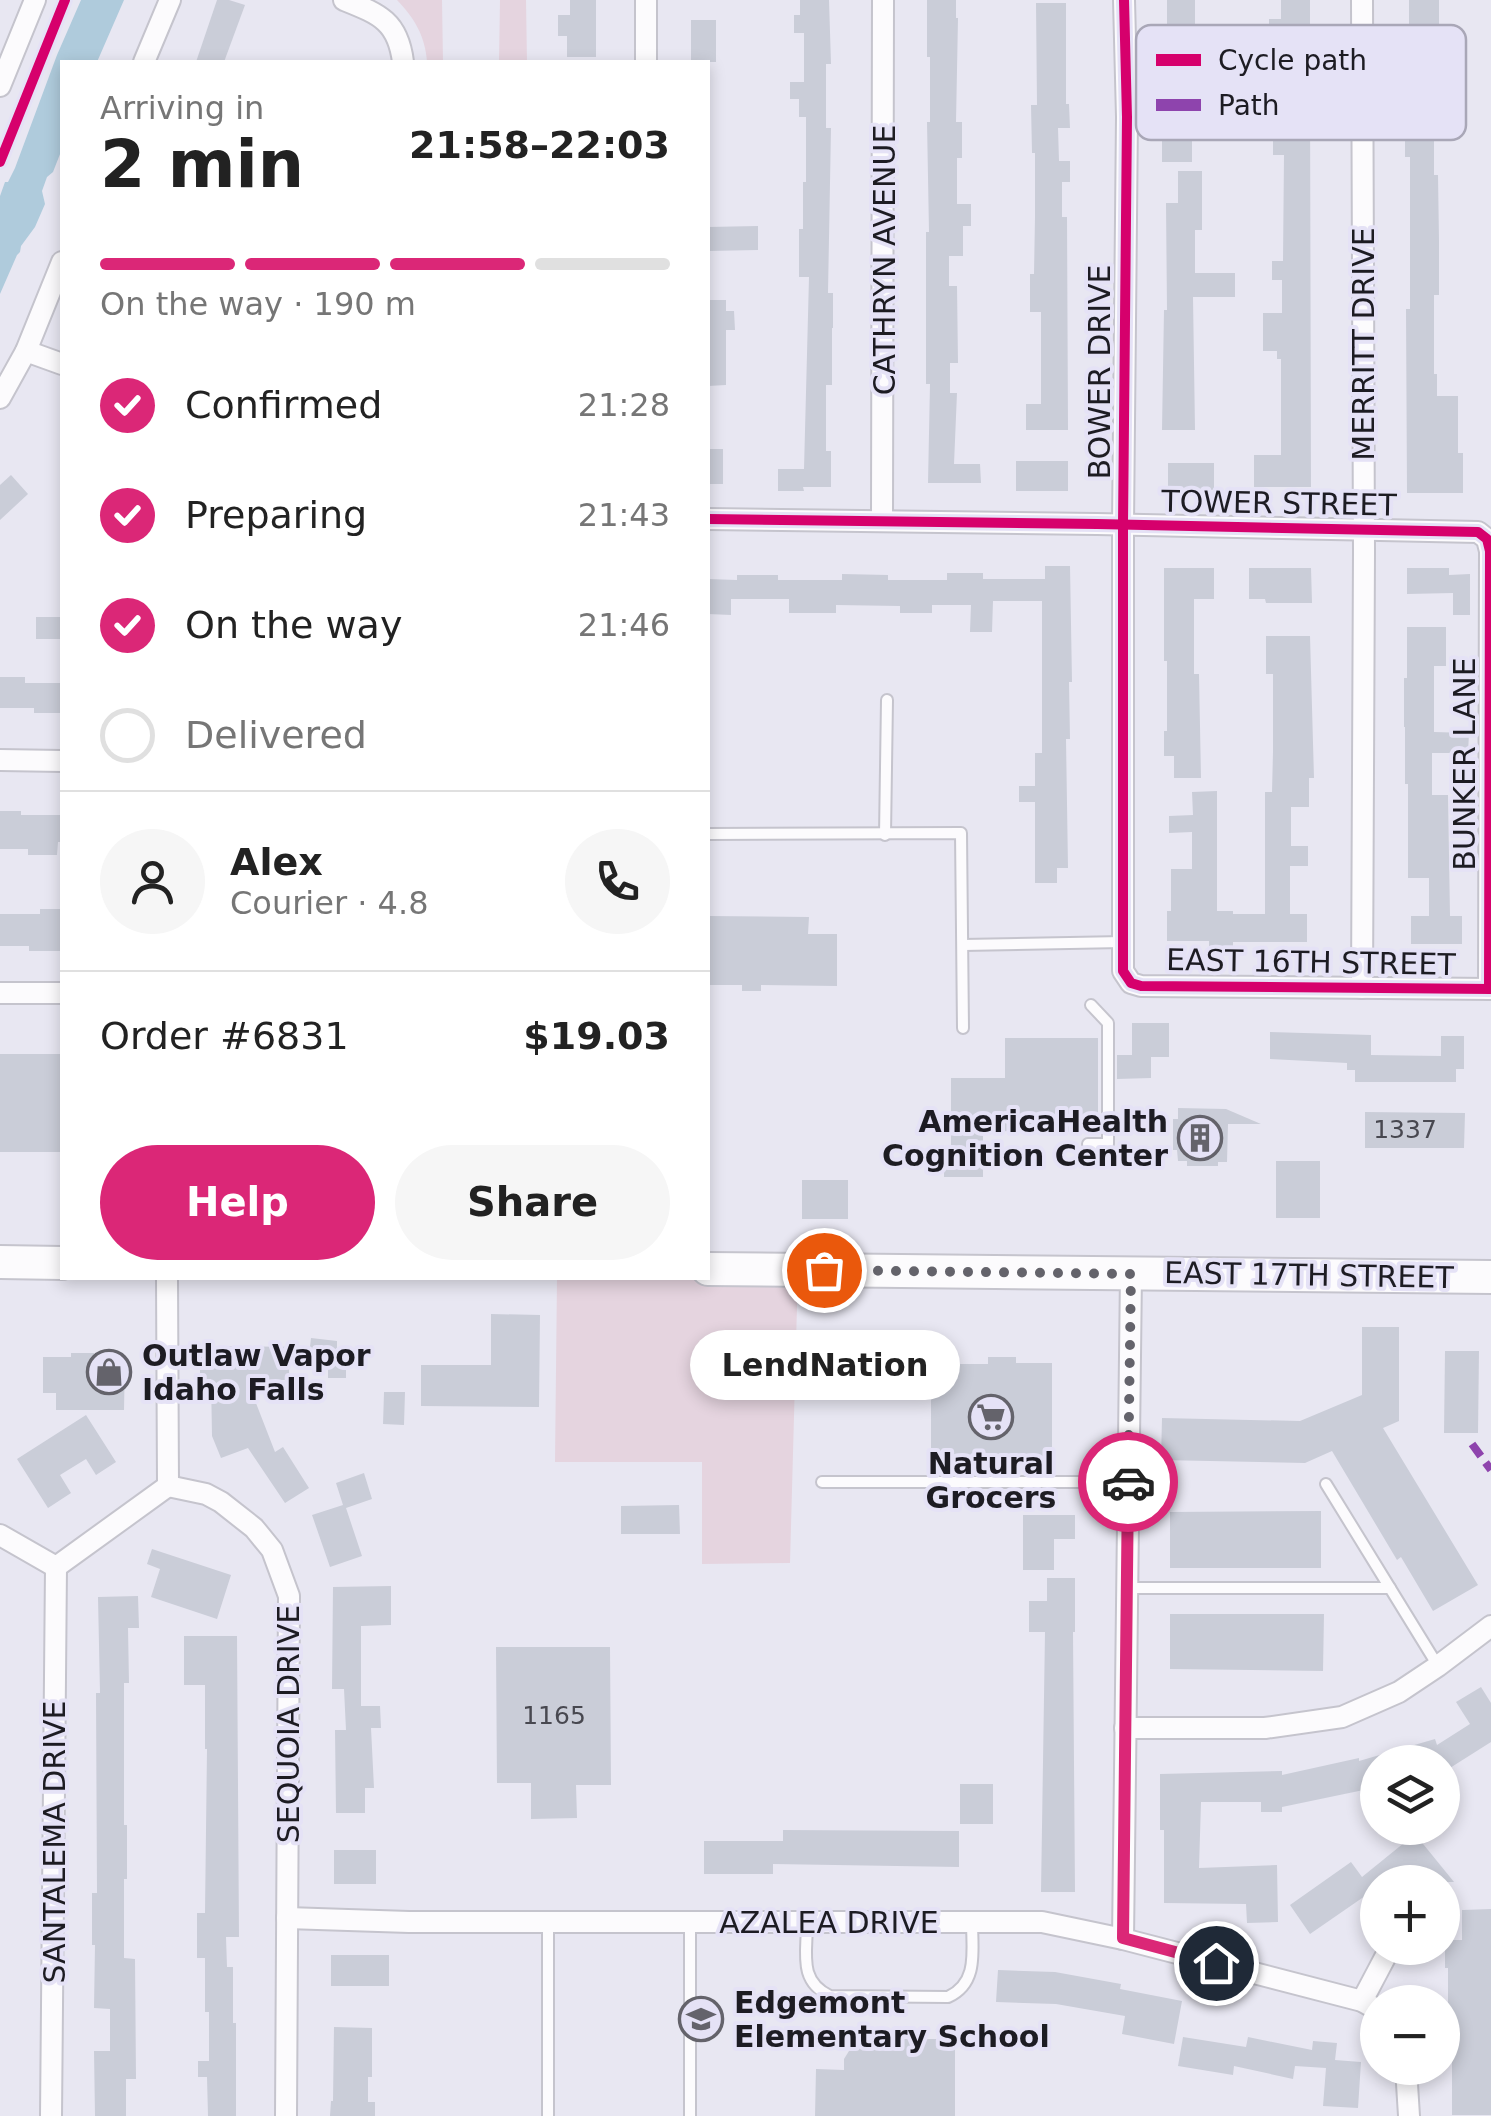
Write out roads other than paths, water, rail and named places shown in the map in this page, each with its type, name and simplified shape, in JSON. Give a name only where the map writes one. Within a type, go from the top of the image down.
[{"type":"main road","points":[[0,1262],[60,1263]]},
{"type":"main road","name":"EAST 17TH STREET","points":[[710,1269],[1491,1277]]},
{"type":"street","points":[[0,86],[6,53],[34,0]]},
{"type":"street","points":[[145,60],[170,0]]},
{"type":"street","points":[[344,0],[378,13],[400,46],[402,60]]},
{"type":"street","points":[[646,0],[646,60]]},
{"type":"street","name":"CATHRYN AVENUE","points":[[882,520],[884,0]]},
{"type":"street","name":"BOWER DRIVE","points":[[1124,0],[1123,970],[1131,983]]},
{"type":"street","name":"MERRITT DRIVE","points":[[1362,0],[1362,25]]},
{"type":"street","name":"MERRITT DRIVE","points":[[1362,988],[1363,140]]},
{"type":"street","points":[[0,398],[26,351],[60,267]]},
{"type":"street","points":[[26,351],[60,363]]},
{"type":"street","name":"TOWER STREET","points":[[710,519],[1478,532],[1487,539]]},
{"type":"street","name":"BUNKER LANE","points":[[1487,539],[1490,989]]},
{"type":"street","points":[[0,760],[60,761]]},
{"type":"street","name":"EAST 16TH STREET","points":[[1131,983],[1490,989]]},
{"type":"street","points":[[0,993],[60,993]]},
{"type":"street","points":[[1123,1938],[1131,1274]]},
{"type":"street","points":[[0,1535],[56,1567],[168,1486],[168,1280]]},
{"type":"street","name":"SEQUOIA DRIVE","points":[[168,1486],[206,1494],[254,1528],[272,1550],[289,1596],[286,2116]]},
{"type":"street","name":"SANTALEMA DRIVE","points":[[52,2116],[56,1567]]},
{"type":"street","points":[[1126,1728],[1265,1728],[1342,1717],[1400,1692],[1491,1626]]},
{"type":"street","name":"AZALEA DRIVE","points":[[287,1918],[1042,1922],[1123,1938],[1360,2002]]},
{"type":"street","points":[[1407,2085],[1409,2116]]},
{"type":"lane","points":[[885,835],[887,700]]},
{"type":"lane","points":[[710,834],[960,833],[963,1028]]},
{"type":"lane","points":[[963,945],[1123,942]]},
{"type":"lane","points":[[1088,1144],[1108,1144],[1108,1022],[1091,1005]]},
{"type":"lane","points":[[822,1482],[1128,1482]]},
{"type":"lane","points":[[1326,1484],[1438,1666]]},
{"type":"lane","points":[[1127,1588],[1390,1588]]},
{"type":"lane","points":[[548,1922],[548,2116]]},
{"type":"lane","points":[[690,1922],[690,2116]]},
{"type":"lane","points":[[807,1922],[807,1970],[810,1982],[818,1990],[830,1996],[948,1997],[960,1992],[968,1981],[972,1968],[972,1922]]},
{"type":"water","points":[[81,0],[124,0],[98,60],[60,60],[60,154],[42,191],[45,204],[0,294],[0,196],[15,168]]},
{"type":"place","name":"AmericaHealth Cognition Center","points":[[1200,1138]]},
{"type":"place","name":"LendNation","points":[[824,1270]]},
{"type":"place","name":"Outlaw Vapor Idaho Falls","points":[[109,1372]]},
{"type":"place","name":"Natural Grocers","points":[[991,1417]]},
{"type":"place","name":"Edgemont Elementary School","points":[[701,2019]]}]
